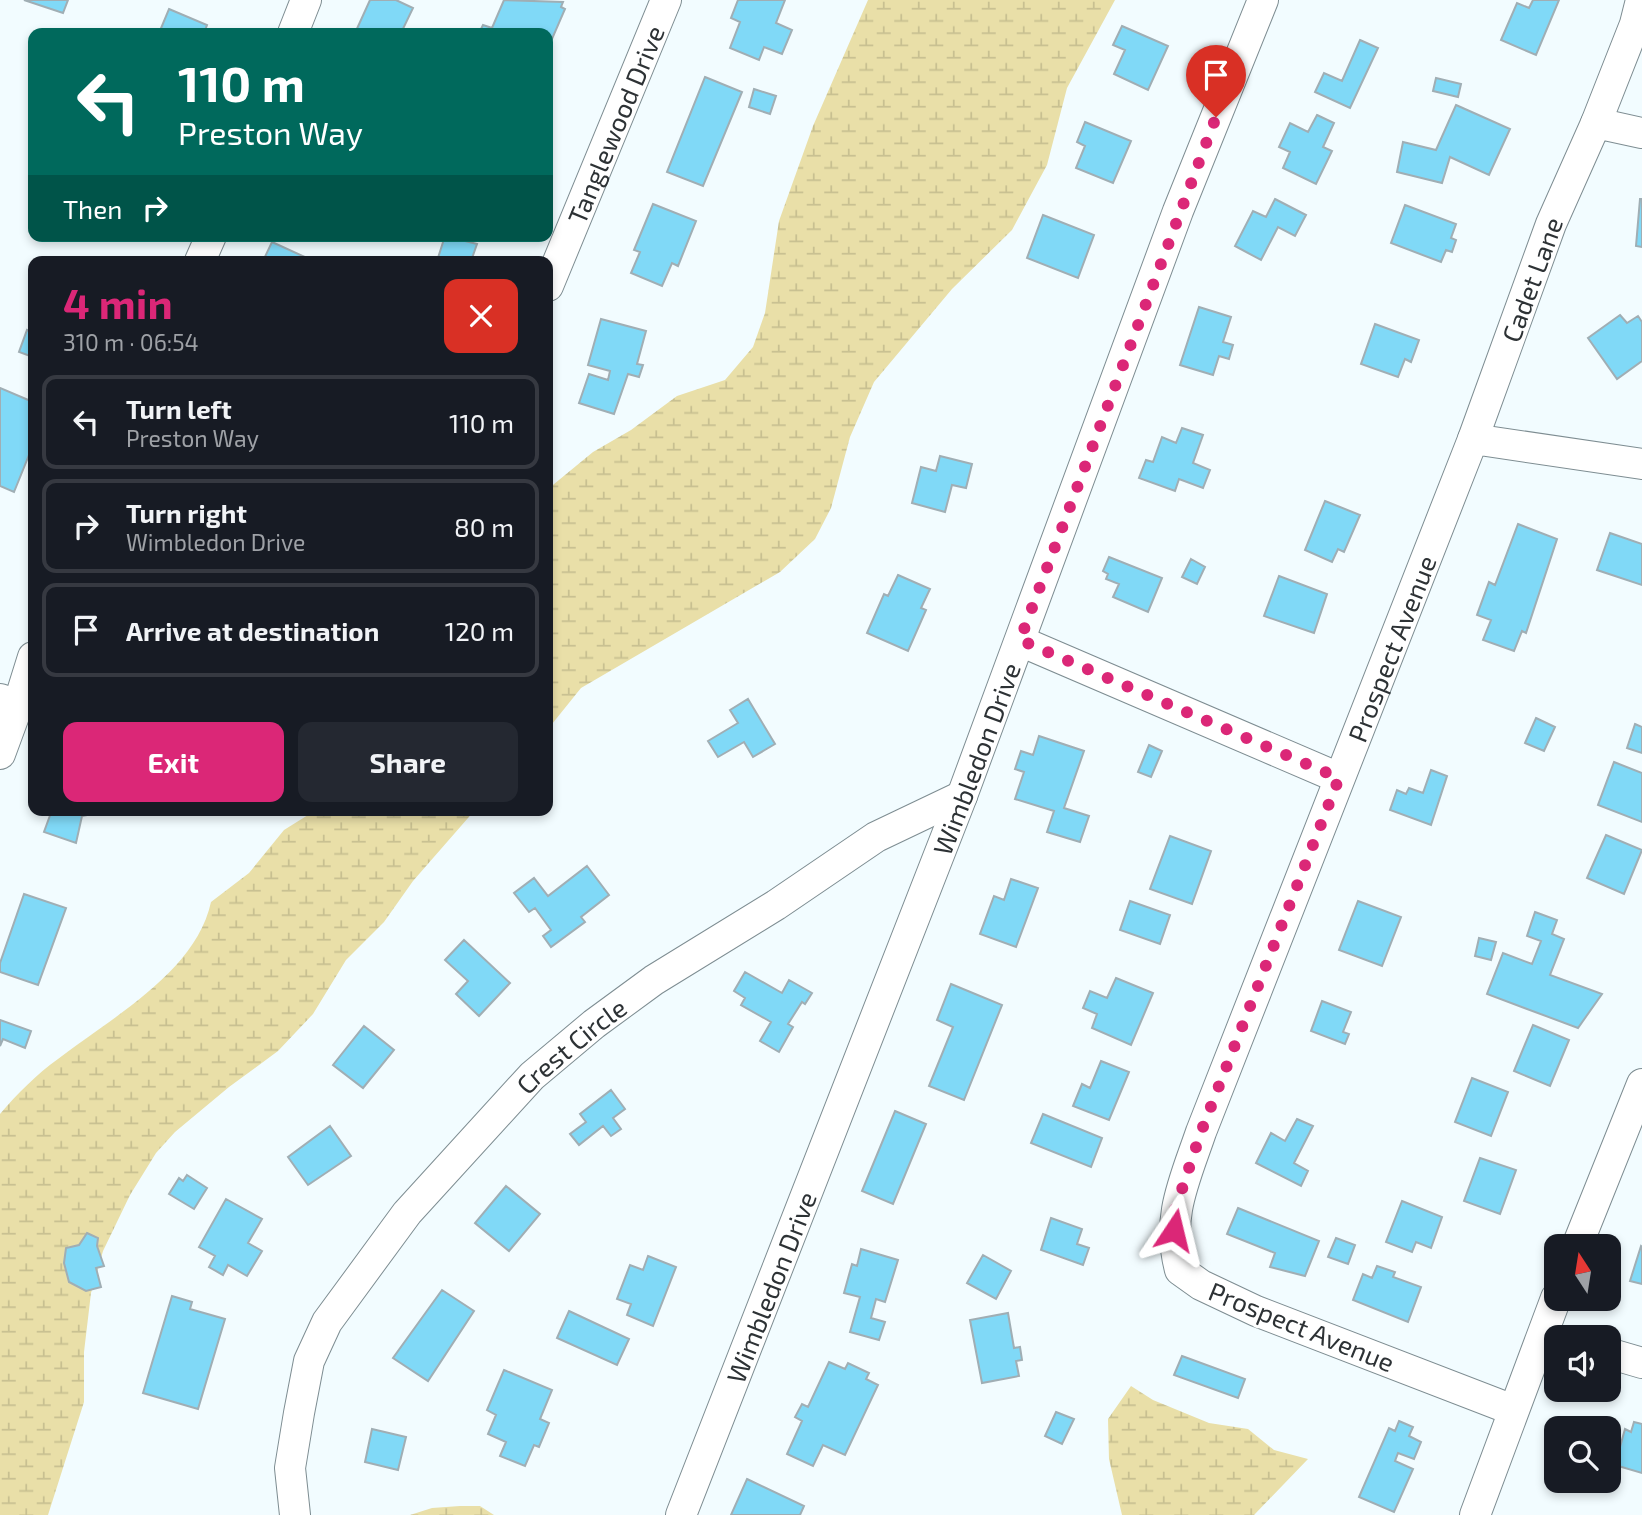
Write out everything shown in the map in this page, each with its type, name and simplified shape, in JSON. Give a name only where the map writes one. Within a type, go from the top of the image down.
[{"type":"street","points":[[295,28],[306,0]]},
{"type":"street","name":"Tanglewood Drive","points":[[553,274],[666,0]]},
{"type":"street","name":"Wimbledon Drive","points":[[681,1515],[962,796],[1178,211],[1263,0]]},
{"type":"street","name":"Cadet Lane","points":[[1473,439],[1552,224],[1635,24],[1641,0]]},
{"type":"street","points":[[1595,123],[1642,133]]},
{"type":"street","points":[[1473,439],[1642,464]]},
{"type":"street","name":"Prospect Avenue","points":[[1473,439],[1201,1132],[1174,1213],[1173,1246],[1180,1270],[1201,1285],[1256,1311],[1513,1410]]},
{"type":"street","points":[[1020,640],[1339,778]]},
{"type":"street","points":[[0,754],[28,671]]},
{"type":"street","name":"Crest Circle","points":[[295,1515],[290,1468],[299,1413],[309,1361],[327,1322],[407,1213],[531,1076],[594,1024],[654,980],[776,905],[876,837],[962,796]]},
{"type":"street","points":[[1583,1234],[1636,1120],[1642,1084]]},
{"type":"street","points":[[1475,1515],[1513,1410],[1544,1345]]},
{"type":"street","points":[[1621,1357],[1642,1363]]},
{"type":"green space","points":[[868,0],[1115,0],[1067,88],[1047,165],[1012,230],[952,289],[874,382],[850,437],[831,508],[815,539],[780,572],[581,688],[553,723],[553,485],[593,452],[631,430],[677,396],[725,380],[753,347],[765,313],[779,221],[813,126]]},
{"type":"green space","points":[[306,816],[470,816],[413,881],[384,922],[346,960],[313,1014],[278,1051],[175,1132],[156,1153],[130,1195],[103,1251],[91,1293],[84,1352],[84,1402],[48,1515],[0,1515],[0,1114],[42,1071],[126,1010],[170,972],[202,927],[211,902],[249,873],[284,830]]},
{"type":"green space","points":[[1131,1386],[1153,1400],[1209,1423],[1248,1429],[1274,1450],[1308,1459],[1254,1515],[1122,1515],[1109,1459],[1108,1419]]},
{"type":"green space","points":[[480,1506],[494,1515],[410,1515],[432,1508]]},
{"type":"building","points":[[24,0],[68,0],[63,13]]},
{"type":"building","points":[[370,0],[396,0],[413,8],[403,28],[357,28]]},
{"type":"building","points":[[504,0],[563,2],[561,7],[565,9],[553,37],[553,28],[492,28]]},
{"type":"building","points":[[738,0],[785,0],[776,23],[792,30],[782,54],[764,47],[759,60],[730,48],[740,22],[731,18]]},
{"type":"building","points":[[1533,0],[1559,0],[1536,55],[1501,40],[1517,3],[1529,8]]},
{"type":"building","points":[[169,9],[207,25],[206,28],[161,28]]},
{"type":"building","points":[[1122,26],[1168,46],[1148,90],[1114,74],[1125,50],[1113,45]]},
{"type":"building","points":[[1360,40],[1378,48],[1350,108],[1315,92],[1324,73],[1342,81]]},
{"type":"building","points":[[705,77],[742,92],[703,186],[667,172]]},
{"type":"building","points":[[1436,78],[1461,84],[1458,97],[1433,91]]},
{"type":"building","points":[[754,89],[776,96],[770,114],[749,107]]},
{"type":"building","points":[[1456,105],[1510,129],[1489,175],[1450,157],[1442,183],[1397,172],[1403,142],[1436,150]]},
{"type":"building","points":[[1317,115],[1334,123],[1323,147],[1332,151],[1316,184],[1283,168],[1290,152],[1279,147],[1290,123],[1308,132]]},
{"type":"building","points":[[1085,122],[1131,141],[1113,183],[1076,168],[1085,146],[1077,142]]},
{"type":"building","points":[[1275,199],[1306,215],[1295,236],[1278,227],[1261,260],[1235,246],[1253,211],[1266,217]]},
{"type":"building","points":[[1642,199],[1642,247],[1636,246]]},
{"type":"building","points":[[653,204],[696,221],[678,266],[672,263],[662,286],[631,273],[640,252],[634,250]]},
{"type":"building","points":[[1405,205],[1456,224],[1451,238],[1456,240],[1452,252],[1446,250],[1441,262],[1391,243]]},
{"type":"building","points":[[1043,215],[1094,235],[1078,278],[1027,258]]},
{"type":"building","points":[[272,242],[303,256],[265,256]]},
{"type":"building","points":[[443,242],[477,244],[473,256],[439,256]]},
{"type":"building","points":[[1199,307],[1231,317],[1223,342],[1233,345],[1229,359],[1219,356],[1213,375],[1180,365]]},
{"type":"building","points":[[1620,315],[1627,323],[1638,316],[1642,322],[1642,361],[1617,379],[1588,338]]},
{"type":"building","points":[[601,319],[646,331],[637,364],[643,365],[639,377],[628,374],[614,414],[579,403],[589,374],[608,380],[610,371],[588,365]]},
{"type":"building","points":[[1375,324],[1419,340],[1411,362],[1405,359],[1398,377],[1361,364]]},
{"type":"building","points":[[27,330],[28,355],[19,352]]},
{"type":"building","points":[[0,388],[28,400],[28,457],[14,492],[0,486]]},
{"type":"building","points":[[1182,428],[1203,435],[1193,463],[1210,470],[1203,488],[1179,479],[1175,491],[1139,478],[1146,460],[1153,462],[1162,437],[1176,443]]},
{"type":"building","points":[[940,456],[972,464],[966,488],[952,485],[945,512],[912,503],[921,467],[936,471]]},
{"type":"building","points":[[1325,501],[1360,515],[1344,552],[1338,549],[1332,562],[1305,550]]},
{"type":"building","points":[[1518,524],[1557,539],[1526,633],[1522,631],[1514,651],[1483,640],[1491,620],[1477,615],[1489,582],[1495,585]]},
{"type":"building","points":[[1610,533],[1642,544],[1642,585],[1597,570]]},
{"type":"building","points":[[1109,557],[1162,578],[1148,612],[1113,597],[1119,584],[1106,579],[1108,574],[1103,571]]},
{"type":"building","points":[[1191,559],[1205,567],[1197,584],[1182,577]]},
{"type":"building","points":[[898,575],[930,589],[921,608],[926,610],[908,651],[867,633],[884,594],[888,596]]},
{"type":"building","points":[[1279,576],[1327,594],[1314,633],[1264,616]]},
{"type":"building","points":[[748,699],[775,744],[753,757],[744,742],[718,757],[708,741],[738,723],[730,710]]},
{"type":"building","points":[[1536,718],[1555,727],[1544,751],[1525,743]]},
{"type":"building","points":[[1635,724],[1642,727],[1642,753],[1627,748]]},
{"type":"building","points":[[1039,736],[1084,751],[1064,808],[1089,816],[1080,842],[1047,832],[1054,811],[1015,799],[1024,772],[1015,769],[1021,751],[1033,755]]},
{"type":"building","points":[[1149,745],[1162,751],[1151,777],[1138,772]]},
{"type":"building","points":[[1614,762],[1642,773],[1642,822],[1598,805]]},
{"type":"building","points":[[1431,770],[1447,776],[1431,825],[1390,810],[1397,790],[1406,794],[1409,788],[1423,793]]},
{"type":"building","points":[[50,816],[82,816],[76,843],[44,832]]},
{"type":"building","points":[[1606,835],[1642,850],[1624,894],[1587,878]]},
{"type":"building","points":[[1170,836],[1211,851],[1192,904],[1150,889]]},
{"type":"building","points":[[587,866],[609,895],[581,917],[585,922],[551,947],[543,936],[551,930],[535,908],[529,912],[514,893],[534,878],[548,896]]},
{"type":"building","points":[[1011,879],[1038,888],[1016,947],[980,934],[994,896],[1004,900]]},
{"type":"building","points":[[24,894],[66,908],[38,985],[0,972],[0,963]]},
{"type":"building","points":[[1130,901],[1170,915],[1160,944],[1120,930]]},
{"type":"building","points":[[1358,901],[1401,917],[1382,966],[1339,950]]},
{"type":"building","points":[[1535,912],[1557,920],[1552,934],[1564,939],[1550,975],[1602,994],[1578,1028],[1487,994],[1503,953],[1532,964],[1541,941],[1527,936]]},
{"type":"building","points":[[1479,938],[1496,942],[1491,960],[1475,956]]},
{"type":"building","points":[[464,940],[510,983],[479,1016],[456,994],[468,981],[445,960]]},
{"type":"building","points":[[745,972],[782,993],[789,980],[812,993],[805,1004],[802,1002],[788,1024],[793,1027],[779,1052],[760,1041],[771,1022],[741,1005],[745,998],[734,991]]},
{"type":"building","points":[[1116,978],[1153,993],[1131,1045],[1092,1028],[1097,1014],[1083,1008],[1090,991],[1107,998]]},
{"type":"building","points":[[951,984],[1002,1005],[964,1100],[929,1086],[953,1027],[937,1020]]},
{"type":"building","points":[[1322,1001],[1351,1012],[1343,1032],[1349,1034],[1345,1044],[1311,1031]]},
{"type":"building","points":[[0,1020],[31,1031],[25,1048],[3,1039],[0,1046]]},
{"type":"building","points":[[1533,1025],[1569,1040],[1550,1086],[1514,1071]]},
{"type":"building","points":[[364,1026],[394,1050],[363,1088],[333,1065]]},
{"type":"building","points":[[1101,1061],[1129,1072],[1109,1120],[1073,1106],[1082,1084],[1090,1088]]},
{"type":"building","points":[[1472,1078],[1508,1092],[1491,1136],[1455,1122]]},
{"type":"building","points":[[611,1090],[625,1109],[613,1118],[621,1129],[611,1136],[603,1126],[579,1145],[570,1134],[586,1122],[580,1114]]},
{"type":"building","points":[[895,1111],[926,1124],[893,1204],[862,1191]]},
{"type":"building","points":[[1043,1114],[1102,1138],[1091,1167],[1031,1143]]},
{"type":"building","points":[[1297,1119],[1313,1126],[1294,1163],[1308,1171],[1301,1186],[1256,1163],[1271,1133],[1285,1141]]},
{"type":"building","points":[[330,1126],[351,1156],[308,1185],[288,1157]]},
{"type":"building","points":[[1480,1158],[1516,1170],[1500,1214],[1464,1201]]},
{"type":"building","points":[[187,1175],[207,1188],[194,1209],[169,1194],[179,1178],[183,1181]]},
{"type":"building","points":[[506,1186],[540,1214],[509,1251],[475,1223]]},
{"type":"building","points":[[226,1199],[262,1219],[248,1243],[262,1251],[247,1276],[228,1265],[223,1275],[209,1267],[215,1256],[199,1247]]},
{"type":"building","points":[[1402,1201],[1442,1217],[1431,1248],[1416,1242],[1412,1252],[1386,1242]]},
{"type":"building","points":[[1238,1208],[1319,1241],[1305,1276],[1270,1267],[1275,1253],[1227,1234]]},
{"type":"building","points":[[1051,1218],[1082,1229],[1077,1244],[1089,1248],[1083,1265],[1041,1250]]},
{"type":"building","points":[[87,1233],[98,1238],[97,1246],[104,1266],[96,1268],[101,1287],[86,1291],[69,1282],[64,1263],[66,1248],[79,1245]]},
{"type":"building","points":[[1336,1238],[1355,1245],[1348,1264],[1328,1257]]},
{"type":"building","points":[[1642,1247],[1642,1284],[1630,1281]]},
{"type":"building","points":[[861,1249],[898,1260],[885,1302],[876,1299],[871,1318],[885,1322],[879,1340],[850,1332],[860,1297],[844,1293],[852,1264],[857,1266]]},
{"type":"building","points":[[983,1255],[1011,1271],[996,1299],[967,1283]]},
{"type":"building","points":[[648,1256],[676,1267],[653,1326],[627,1315],[631,1304],[617,1299],[630,1265],[643,1270]]},
{"type":"building","points":[[1377,1266],[1395,1272],[1393,1277],[1421,1287],[1408,1322],[1353,1300],[1363,1274],[1372,1278]]},
{"type":"building","points":[[442,1290],[474,1311],[428,1381],[393,1358]]},
{"type":"building","points":[[172,1296],[192,1302],[190,1309],[225,1319],[198,1409],[143,1393]]},
{"type":"building","points":[[569,1311],[629,1339],[617,1365],[557,1338]]},
{"type":"building","points":[[1008,1313],[1014,1348],[1020,1347],[1022,1360],[1016,1361],[1019,1376],[982,1383],[970,1320]]},
{"type":"building","points":[[1182,1356],[1245,1379],[1238,1398],[1174,1375]]},
{"type":"building","points":[[829,1362],[845,1369],[848,1363],[869,1373],[866,1379],[878,1385],[845,1455],[823,1445],[813,1466],[787,1454],[802,1421],[795,1417],[802,1404],[808,1407]]},
{"type":"building","points":[[504,1370],[552,1390],[540,1419],[549,1423],[539,1447],[534,1445],[525,1466],[500,1456],[506,1442],[488,1434],[496,1415],[487,1410]]},
{"type":"building","points":[[1056,1412],[1074,1419],[1062,1444],[1045,1436]]},
{"type":"building","points":[[1399,1421],[1413,1427],[1409,1436],[1421,1442],[1414,1459],[1398,1453],[1395,1461],[1413,1469],[1394,1512],[1359,1497],[1389,1428],[1395,1431]]},
{"type":"building","points":[[1634,1422],[1642,1424],[1642,1473],[1621,1467],[1621,1443],[1625,1429],[1631,1432]]},
{"type":"building","points":[[372,1429],[406,1437],[398,1470],[365,1462]]},
{"type":"building","points":[[747,1479],[804,1506],[800,1515],[731,1515]]},
{"type":"route","points":[[1174,1230],[1174,1213],[1201,1132],[1339,778],[1020,640],[1178,211],[1216,117]]}]
